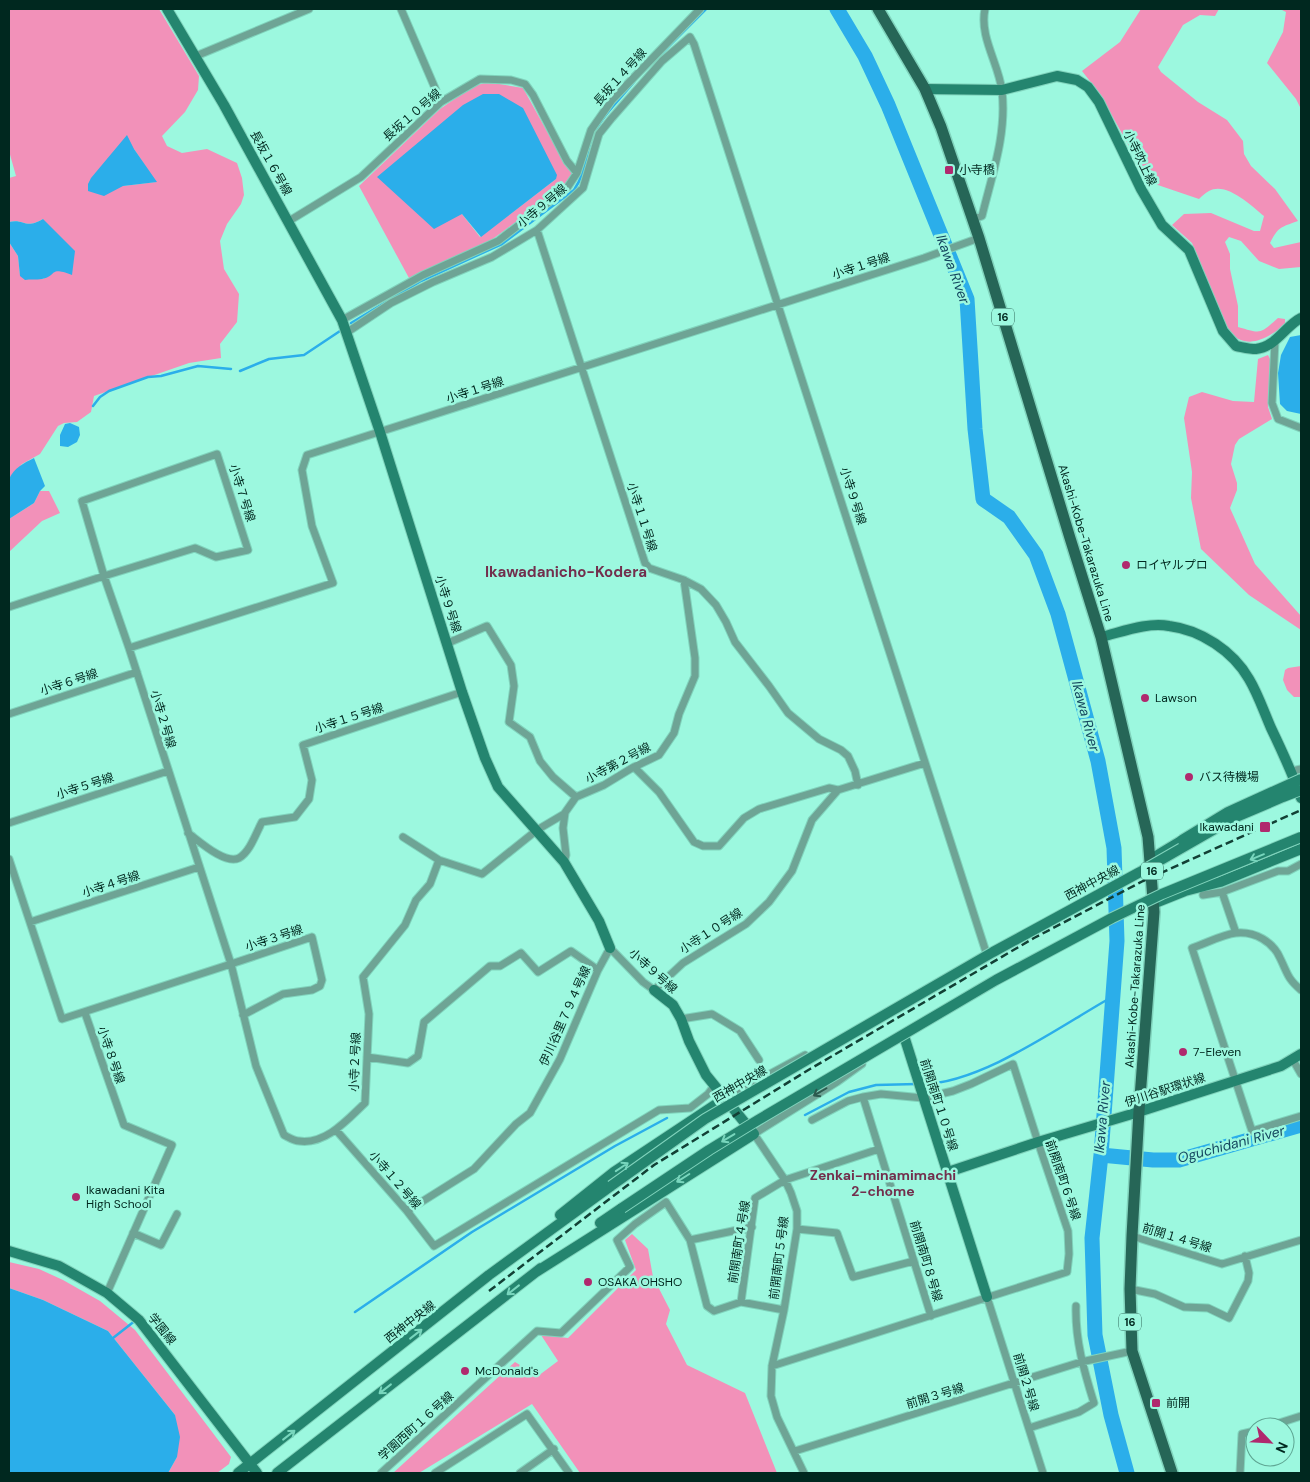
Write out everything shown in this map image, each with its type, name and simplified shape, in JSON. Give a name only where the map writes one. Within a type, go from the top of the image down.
[{"type":"main road","name":"Akashi-Kobe-Takarazuka Line","points":[[878,9],[925,89],[941,127],[980,238],[1101,637],[1148,837],[1146,863],[1155,903],[1136,1113]]},
{"type":"main road","name":"16","points":[[1136,1113],[1137,1160],[1128,1352],[1172,1473]]},
{"type":"street","name":"長坂１６号線","points":[[167,9],[196,56],[289,222],[342,320],[346,333]]},
{"type":"street","points":[[196,56],[309,9]]},
{"type":"street","points":[[401,9],[441,102]]},
{"type":"street","name":"長坂１４号線","points":[[478,257],[567,188],[576,173],[591,130],[612,100],[686,32],[700,9]]},
{"type":"street","points":[[973,219],[982,216],[1002,134],[1002,90],[985,30],[983,18],[985,9]]},
{"type":"street","name":"小寺９号線","points":[[754,1134],[706,1075],[689,1041],[681,1019],[672,1005],[643,982],[610,948],[599,921],[564,862],[498,787],[485,758],[462,692],[380,432],[346,333],[391,303],[478,257],[492,257],[537,230],[583,188],[599,134],[686,32],[694,44],[986,952]]},
{"type":"street","name":"小寺吹上線","points":[[925,89],[1002,90],[1057,76],[1077,80],[1088,87],[1099,102],[1141,189],[1162,225],[1189,250],[1223,331],[1236,346],[1256,349],[1275,341],[1294,321],[1301,318]]},
{"type":"street","name":"長坂１０号線","points":[[289,222],[361,177],[441,102],[480,79],[511,80],[525,84],[533,95],[567,161],[576,173]]},
{"type":"street","name":"小寺１１号線","points":[[537,230],[645,563],[649,568],[684,580],[701,589],[716,605],[735,642],[788,713],[819,739],[841,750],[848,756],[855,771],[858,785]]},
{"type":"street","name":"小寺１号線","points":[[130,648],[333,582],[312,526],[302,470],[307,455],[924,258],[980,238]]},
{"type":"street","points":[[342,320],[423,274],[478,257]]},
{"type":"street","points":[[1275,341],[1272,403],[1278,419],[1301,428]]},
{"type":"street","name":"小寺７号線","points":[[217,454],[248,550],[216,557],[195,548],[104,576],[82,501],[217,454]]},
{"type":"street","points":[[9,607],[104,576]]},
{"type":"street","name":"小寺２号線","points":[[104,576],[130,648],[231,964],[256,1066],[284,1136],[299,1141],[318,1139],[336,1130],[365,1103],[369,1014],[363,977],[405,925],[416,900],[430,884],[439,860]]},
{"type":"street","name":"小寺第２号線","points":[[439,860],[482,874],[537,830],[565,812],[576,797],[604,785],[659,755],[674,733],[679,714],[695,676],[695,658],[684,580]]},
{"type":"street","points":[[1101,637],[1143,627],[1168,625],[1190,631],[1213,642],[1232,658],[1249,678],[1297,770],[1301,798]]},
{"type":"street","points":[[448,643],[487,626],[511,665],[514,686],[510,722],[530,737],[540,762],[553,777],[576,797]]},
{"type":"street","name":"小寺６号線","points":[[9,714],[137,672]]},
{"type":"street","name":"小寺１５号線","points":[[188,833],[212,851],[228,859],[238,858],[248,849],[262,822],[295,817],[310,799],[312,780],[303,745],[462,692]]},
{"type":"street","points":[[634,767],[659,792],[694,842],[702,846],[719,846],[744,818],[759,809],[830,788],[838,790],[858,785],[926,763]]},
{"type":"street","name":"小寺５号線","points":[[9,823],[168,771]]},
{"type":"street","points":[[1146,863],[1228,812],[1301,780]]},
{"type":"street","name":"小寺１０号線","points":[[654,990],[683,963],[746,924],[769,902],[792,871],[812,820],[838,790]]},
{"type":"street","name":"西神中央線","points":[[238,1473],[253,1469],[489,1275],[705,1119],[993,952],[1140,872],[1234,818],[1301,790]]},
{"type":"street","points":[[564,862],[566,855],[563,828],[565,812]]},
{"type":"street","points":[[403,837],[439,860]]},
{"type":"street","points":[[277,1473],[536,1272],[622,1208],[725,1140],[996,980],[1112,918],[1162,894],[1301,837]]},
{"type":"street","points":[[1204,895],[1301,849]]},
{"type":"street","points":[[9,859],[62,1019],[231,964]]},
{"type":"street","name":"西神中央線","points":[[724,1099],[814,1051],[1146,863]]},
{"type":"street","points":[[536,1272],[837,1082],[904,1036],[1006,977],[1072,942],[1143,908],[1185,891],[1221,887],[1288,870],[1301,864]]},
{"type":"street","name":"小寺４号線","points":[[30,922],[199,867]]},
{"type":"street","points":[[1221,887],[1236,933]]},
{"type":"street","points":[[1301,990],[1289,979],[1280,957],[1271,944],[1254,935],[1236,933],[1192,948],[1252,1131],[1301,1116]]},
{"type":"street","name":"小寺３号線","points":[[231,964],[312,937],[322,980],[320,986],[312,990],[283,994],[243,1015]]},
{"type":"street","name":"伊川谷里７９４号線","points":[[408,1211],[474,1169],[516,1124],[530,1113],[560,1059],[598,970],[610,948]]},
{"type":"street","points":[[367,1057],[408,1063],[418,1056],[424,1022],[490,966],[500,966],[521,953],[538,972],[571,951],[598,970]]},
{"type":"street","name":"小寺８号線","points":[[85,1013],[124,1125],[172,1145],[133,1233]]},
{"type":"street","points":[[681,1019],[712,1014],[740,1031],[759,1060]]},
{"type":"street","name":"前開南町１０号線","points":[[904,1036],[987,1297]]},
{"type":"street","points":[[1297,1057],[1301,1074]]},
{"type":"street","name":"伊川谷駅環状線","points":[[948,1172],[1281,1066],[1297,1057]]},
{"type":"street","name":"前開南町６号線","points":[[772,1366],[1067,1272],[1069,1254],[1068,1231],[1014,1064],[971,1084],[923,1096],[881,1094],[848,1101],[812,1120]]},
{"type":"street","name":"小寺１２号線","points":[[336,1130],[408,1211],[434,1246],[659,1110],[690,1108],[708,1094],[714,1086]]},
{"type":"street","name":"前開南町８号線","points":[[863,1098],[931,1316]]},
{"type":"street","points":[[489,1275],[536,1234],[614,1172],[724,1099]]},
{"type":"street","name":"前開南町５号線","points":[[754,1134],[785,1180],[796,1211],[796,1229],[784,1310],[772,1366],[770,1396],[777,1417],[804,1473]]},
{"type":"street","name":"前開南町４号線","points":[[741,1302],[755,1198],[785,1180],[879,1149]]},
{"type":"street","name":"学園西町１６号線","points":[[381,1473],[537,1331],[561,1333],[630,1267],[617,1240],[634,1224],[666,1202],[690,1240]]},
{"type":"street","points":[[107,1292],[133,1233],[161,1245],[177,1214]]},
{"type":"street","points":[[752,1227],[690,1240],[707,1306],[714,1311],[741,1302],[784,1310]]},
{"type":"street","points":[[796,1229],[837,1233],[854,1277],[914,1261]]},
{"type":"street","name":"前開１４号線","points":[[1132,1236],[1222,1264],[1301,1240]]},
{"type":"street","name":"学園線","points":[[9,1251],[59,1266],[107,1292],[152,1335],[253,1469]]},
{"type":"street","points":[[1130,1289],[1155,1294],[1184,1307],[1208,1308],[1229,1318],[1248,1281],[1249,1273],[1245,1256]]},
{"type":"street","name":"前開２号線","points":[[987,1297],[1043,1473]]},
{"type":"street","points":[[1029,1428],[1079,1412],[1094,1403],[1081,1362],[1075,1326],[1076,1306]]},
{"type":"street","name":"前開３号線","points":[[795,1451],[1081,1362],[1128,1352]]},
{"type":"street","points":[[435,1473],[527,1414],[554,1449],[569,1473]]},
{"type":"street","points":[[1240,1473],[1242,1434],[1245,1433]]},
{"type":"street","points":[[520,1473],[554,1449]]},
{"type":"shaded area","points":[[9,9],[159,9],[199,76],[198,90],[185,112],[162,136],[167,146],[182,153],[207,149],[237,163],[242,178],[244,195],[241,204],[227,224],[220,241],[224,269],[239,294],[237,322],[220,344],[221,358],[189,363],[94,396],[91,412],[77,422],[64,423],[58,426],[40,454],[22,464],[9,479],[9,242],[18,256],[20,275],[43,279],[54,271],[60,271],[43,219],[32,224],[18,221],[9,222],[9,178],[16,176],[9,151]],"holes":[[[134,149],[156,182],[123,186]]]},
{"type":"shaded area","points":[[1141,9],[1219,9],[1215,16],[1200,15],[1183,25],[1158,67],[1161,72],[1198,102],[1227,120],[1243,141],[1244,154],[1251,166],[1275,189],[1298,221],[1281,228],[1270,243],[1274,248],[1301,242],[1301,267],[1279,269],[1259,261],[1241,241],[1229,237],[1225,242],[1230,254],[1230,269],[1238,306],[1238,327],[1260,331],[1264,330],[1278,318],[1285,319],[1285,325],[1263,339],[1249,342],[1234,336],[1226,330],[1192,243],[1172,225],[1184,214],[1211,213],[1254,231],[1260,231],[1264,216],[1246,201],[1223,189],[1209,191],[1199,199],[1149,182],[1100,94],[1082,71],[1120,42]]},
{"type":"shaded area","points":[[1280,9],[1301,9],[1301,109],[1296,99],[1267,63],[1283,32],[1286,12]]},
{"type":"shaded area","points":[[487,82],[523,88],[564,162],[574,175],[565,186],[490,241],[409,278],[359,186],[440,109],[472,87]],"holes":[[[556,179],[480,237],[462,214]]]},
{"type":"shaded area","points":[[1268,355],[1271,361],[1268,407],[1272,419],[1239,439],[1235,445],[1231,464],[1237,483],[1237,490],[1230,508],[1255,564],[1301,616],[1301,630],[1249,595],[1201,549],[1191,498],[1192,472],[1184,418],[1189,397],[1202,392],[1233,401],[1254,402],[1258,359]]},
{"type":"shaded area","points":[[40,491],[49,491],[60,513],[42,521],[9,552],[9,519],[34,503]]},
{"type":"shaded area","points":[[1301,666],[1301,697],[1294,697],[1287,690],[1283,680],[1285,670]]},
{"type":"shaded area","points":[[632,1234],[648,1249],[653,1277],[670,1310],[666,1324],[687,1365],[745,1393],[777,1473],[580,1473],[532,1404],[419,1473],[393,1473],[515,1362],[538,1376],[558,1361],[541,1335],[568,1338],[636,1270],[625,1240]]},
{"type":"shaded area","points":[[9,1262],[39,1269],[63,1280],[100,1301],[135,1330],[231,1457],[229,1464],[217,1473],[168,1473],[177,1457],[175,1415],[108,1331],[43,1300],[9,1288]]},
{"type":"water","points":[[483,94],[499,94],[523,108],[557,175],[556,179],[481,237],[462,214],[434,229],[377,177],[463,105]]},
{"type":"water","points":[[127,135],[134,149],[157,182],[123,186],[104,196],[88,191],[88,184],[91,178]]},
{"type":"water","points":[[43,219],[75,251],[72,275],[59,271],[47,278],[25,280],[20,276],[18,256],[9,242],[9,222],[18,221],[32,224]]},
{"type":"water","points":[[1301,335],[1301,414],[1287,411],[1280,404],[1278,373],[1281,355],[1290,337]]},
{"type":"water","points":[[70,423],[79,427],[80,435],[77,442],[68,447],[60,446],[60,435],[65,424]]},
{"type":"water","points":[[34,458],[45,486],[34,503],[9,519],[9,479],[16,469]]},
{"type":"water","points":[[9,1288],[43,1300],[108,1331],[175,1415],[180,1437],[177,1457],[168,1473],[9,1473]]},
{"type":"waterway","points":[[653,62],[706,9]]},
{"type":"waterway","name":"Ikawa River","points":[[837,9],[865,56],[888,105],[967,299],[975,429],[983,499],[1009,517],[1036,555],[1058,614],[1098,761],[1114,848],[1117,941],[1101,1155],[1092,1238],[1095,1335],[1111,1415],[1127,1473]]},
{"type":"waterway","points":[[351,323],[421,281],[502,244],[574,190],[584,169],[593,135],[606,114],[634,82]]},
{"type":"waterway","points":[[240,371],[269,359],[304,355],[340,331]]},
{"type":"waterway","points":[[93,406],[100,397],[109,391],[148,377],[161,376],[198,366],[231,369]]},
{"type":"waterway","points":[[923,1084],[946,1081],[995,1064],[1112,997]]},
{"type":"waterway","points":[[805,1115],[849,1092],[876,1085],[917,1084]]},
{"type":"waterway","points":[[355,1312],[472,1232],[615,1146],[667,1118]]},
{"type":"waterway","name":"Oguchidani River","points":[[1101,1155],[1153,1160],[1179,1160],[1301,1125]]},
{"type":"waterway","points":[[113,1338],[136,1320]]},
{"type":"railway","points":[[489,1291],[654,1165],[810,1069],[1034,938],[1143,881],[1301,810]]},
{"type":"place","name":"小寺橋","points":[[949,170]]},
{"type":"place","name":"ロイヤルプロ","points":[[1126,565]]},
{"type":"place","name":"Lawson","points":[[1145,698]]},
{"type":"place","name":"バス待機場","points":[[1189,777]]},
{"type":"place","name":"Ikawadani","points":[[1265,827]]},
{"type":"place","name":"7-Eleven","points":[[1183,1052]]},
{"type":"place","name":"Ikawadani Kita High School","points":[[76,1197]]},
{"type":"place","name":"OSAKA OHSHO","points":[[588,1282]]},
{"type":"place","name":"McDonald's","points":[[465,1371]]},
{"type":"place","name":"前開","points":[[1156,1403]]},
{"type":"district","name":"Ikawadanicho-Kodera","points":[[566,572]]},
{"type":"district","name":"Zenkai-minamimachi 2-chome","points":[[883,1184]]}]
